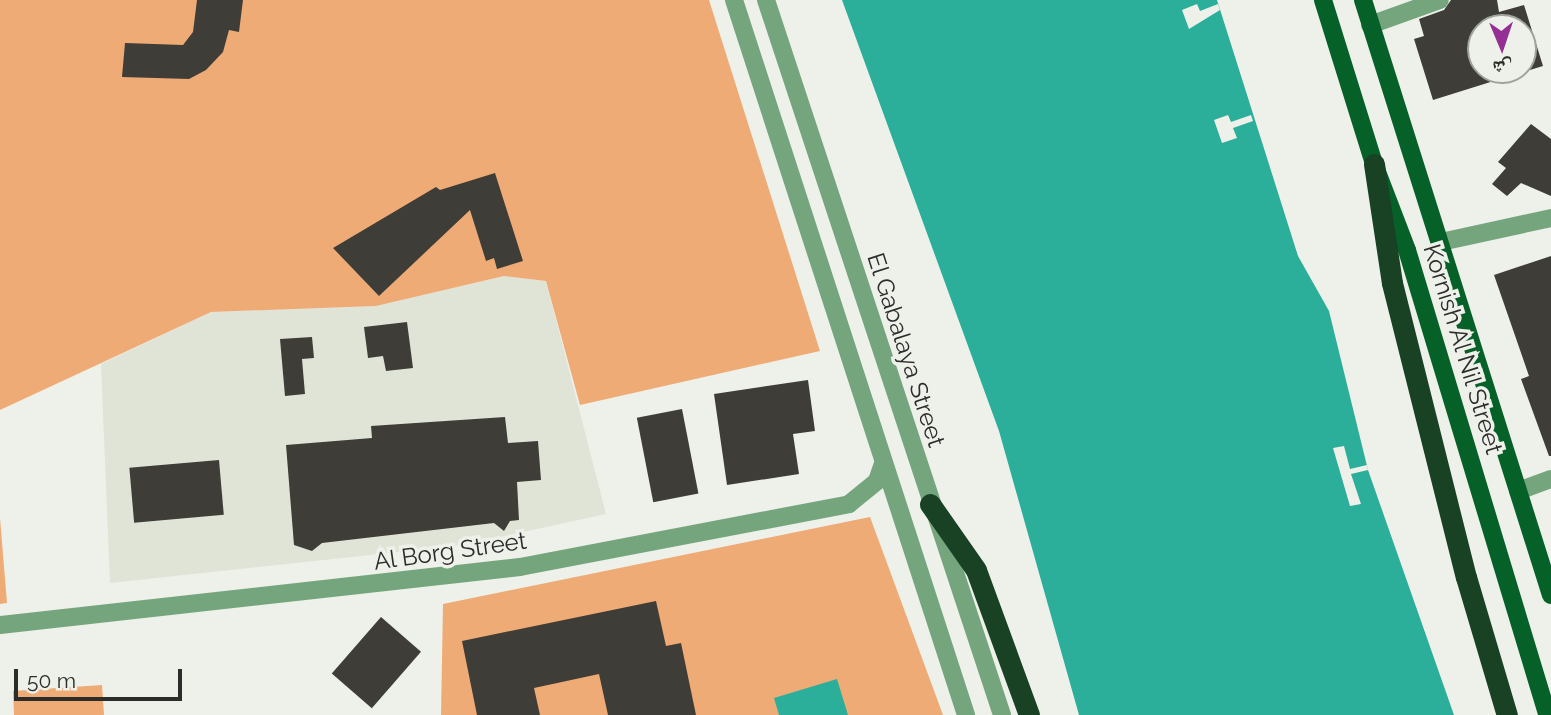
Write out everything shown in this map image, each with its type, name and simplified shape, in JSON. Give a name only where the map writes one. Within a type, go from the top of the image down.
[{"type":"highway","points":[[1374,164],[1392,283],[1466,577],[1507,715]]},
{"type":"highway","points":[[930,504],[976,570],[1029,715]]},
{"type":"main road","name":"Kornish Al Nil Street","points":[[1323,0],[1374,164],[1407,250],[1547,715]]},
{"type":"main road","name":"Kornish Al Nil Street","points":[[1363,0],[1551,595]]},
{"type":"street","points":[[734,0],[966,715]]},
{"type":"street","name":"El Gabalaya Street","points":[[766,0],[930,504],[1002,715]]},
{"type":"street","points":[[1370,25],[1440,0]]},
{"type":"street","points":[[1441,242],[1551,218]]},
{"type":"street","name":"Al Borg Street","points":[[0,625],[520,567],[849,504],[871,488],[883,464]]},
{"type":"street","points":[[1518,491],[1551,479]]},
{"type":"shaded area","points":[[0,0],[709,0],[820,351],[580,405],[546,281],[504,276],[376,306],[211,312],[0,410]]},
{"type":"shaded area","points":[[842,0],[1217,0],[1298,256],[1329,311],[1368,470],[1454,715],[1079,715],[999,431]]},
{"type":"shaded area","points":[[504,276],[546,281],[606,514],[463,545],[110,583],[101,364],[211,312],[376,306]]},
{"type":"shaded area","points":[[870,517],[943,715],[441,715],[443,604]]},
{"type":"shaded area","points":[[0,518],[7,603],[0,604]]},
{"type":"shaded area","points":[[837,679],[848,715],[779,715],[774,698]]},
{"type":"shaded area","points":[[102,685],[104,715],[14,715],[13,691]]},
{"type":"pier","points":[[1197,4],[1200,11],[1218,4],[1220,10],[1189,29],[1182,10]]},
{"type":"pier","points":[[1228,115],[1231,122],[1251,115],[1253,121],[1233,128],[1237,138],[1222,143],[1214,120]]},
{"type":"pier","points":[[1344,446],[1350,469],[1367,465],[1368,470],[1351,474],[1361,504],[1350,506],[1333,448]]},
{"type":"building","points":[[197,0],[243,0],[239,32],[229,30],[223,52],[206,70],[189,79],[122,77],[125,43],[183,45],[193,32]]},
{"type":"building","points":[[1451,0],[1497,0],[1499,12],[1524,5],[1527,14],[1467,14],[1467,84],[1484,84],[1433,100],[1414,39],[1424,36],[1419,19],[1444,10]]},
{"type":"building","points":[[1537,47],[1543,66],[1537,68]]},
{"type":"building","points":[[1531,124],[1551,139],[1551,196],[1521,183],[1507,196],[1492,184],[1506,168],[1498,162]]},
{"type":"building","points":[[495,173],[523,261],[497,269],[494,258],[486,261],[470,210],[379,296],[333,248],[436,187],[440,190]]},
{"type":"building","points":[[1551,256],[1549,456],[1521,379],[1529,376],[1494,275]]},
{"type":"building","points":[[407,322],[413,368],[386,371],[383,356],[368,358],[364,327]]},
{"type":"building","points":[[312,337],[314,358],[302,359],[305,394],[285,396],[280,339]]},
{"type":"building","points":[[808,380],[815,431],[793,434],[799,474],[727,485],[714,394]]},
{"type":"building","points":[[682,409],[698,493],[653,502],[637,418]]},
{"type":"building","points":[[505,417],[508,443],[538,441],[541,480],[517,482],[519,520],[510,521],[504,531],[494,523],[322,543],[312,551],[294,545],[286,445],[372,438],[371,426]]},
{"type":"building","points":[[219,460],[224,515],[134,523],[129,468]]},
{"type":"building","points":[[656,601],[666,646],[681,643],[696,715],[608,715],[599,674],[534,688],[540,715],[477,715],[462,641]]},
{"type":"building","points":[[381,617],[421,652],[372,708],[332,674]]}]
